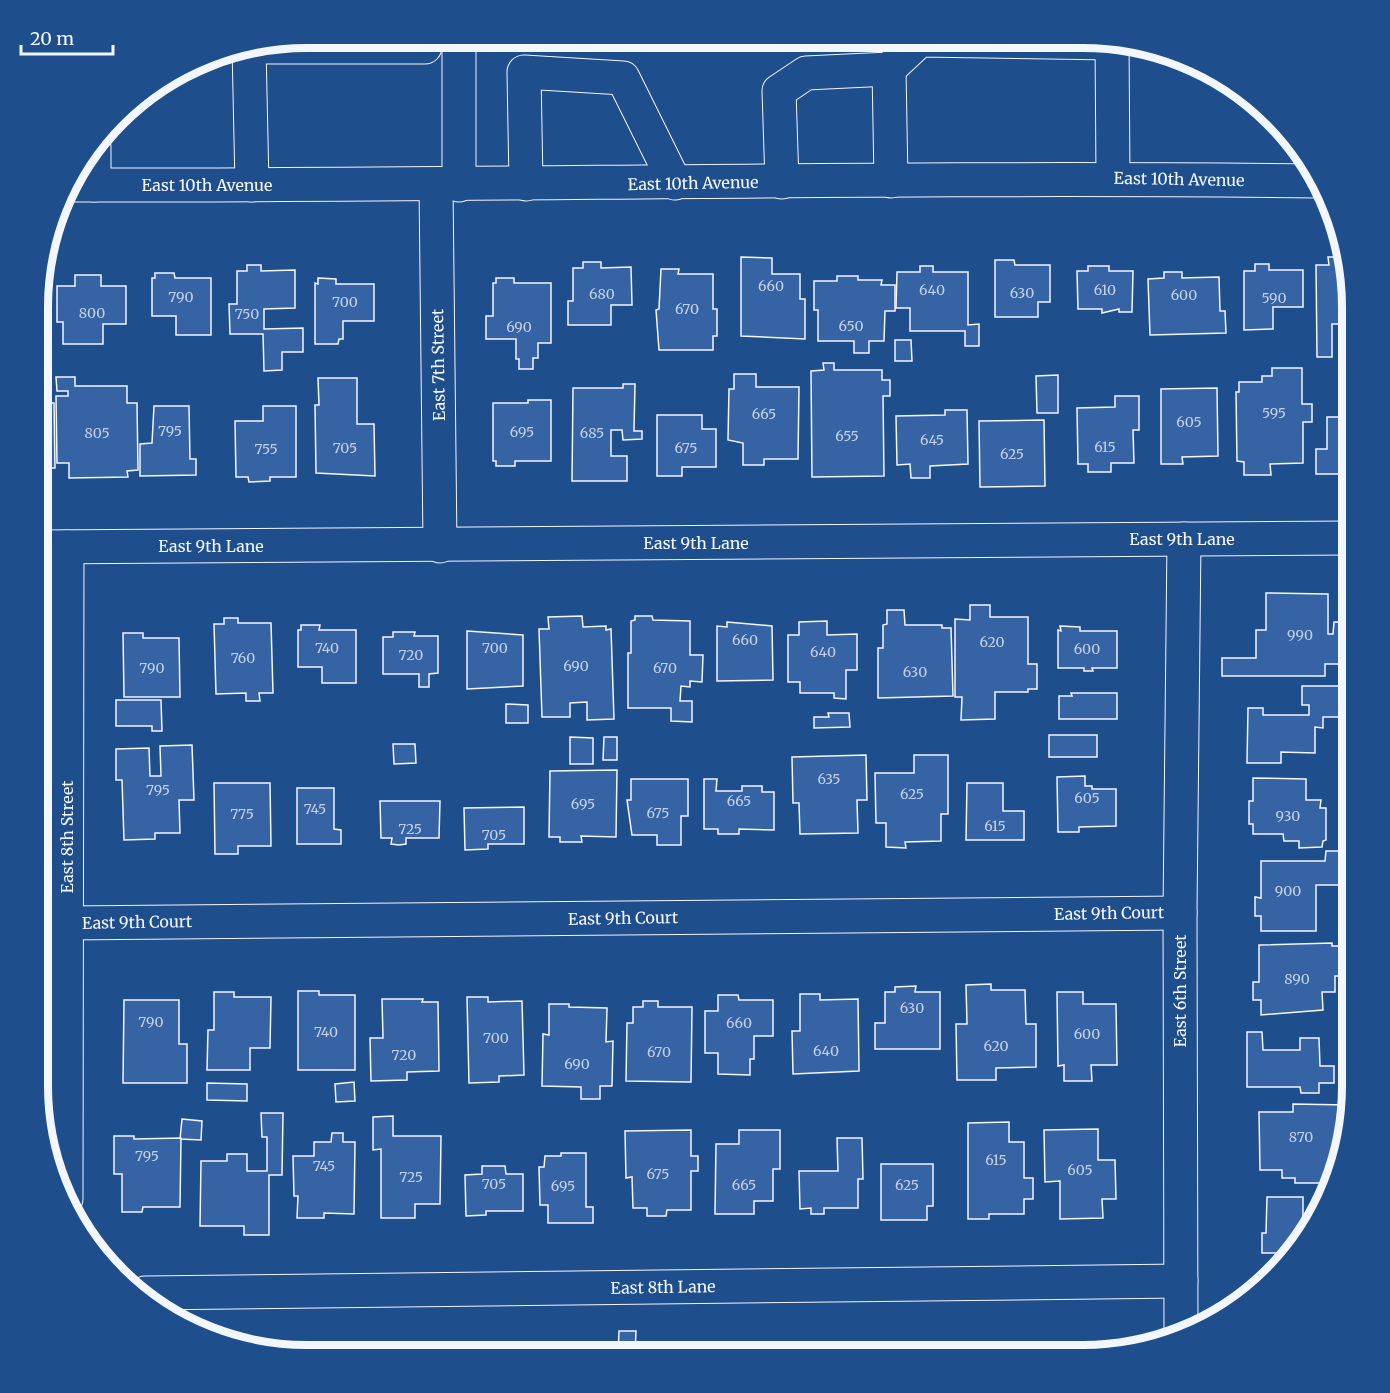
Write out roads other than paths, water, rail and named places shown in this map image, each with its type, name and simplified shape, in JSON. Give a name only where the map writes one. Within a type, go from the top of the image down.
[{"type":"street","name":"East 7th Street","points":[[440,546],[447,185],[458,48]]},
{"type":"street","points":[[782,182],[779,91],[806,73],[889,69],[911,48]]},
{"type":"street","points":[[1112,50],[1113,179]]},
{"type":"street","points":[[249,55],[252,185]]},
{"type":"street","points":[[889,69],[891,181]]},
{"type":"street","points":[[525,184],[524,72],[624,78],[675,183]]},
{"type":"street","name":"East 10th Avenue","points":[[81,185],[447,185],[1113,179],[1309,181]]},
{"type":"street","name":"East 9th Lane","points":[[54,547],[1342,538]]},
{"type":"street","name":"East 6th Street","points":[[1181,1325],[1180,913],[1184,539]]},
{"type":"street","name":"East 8th Street","points":[[54,547],[67,923],[66,1180]]},
{"type":"street","name":"East 9th Court","points":[[67,923],[1180,913]]},
{"type":"street","name":"East 8th Lane","points":[[150,1293],[1180,1281]]}]
